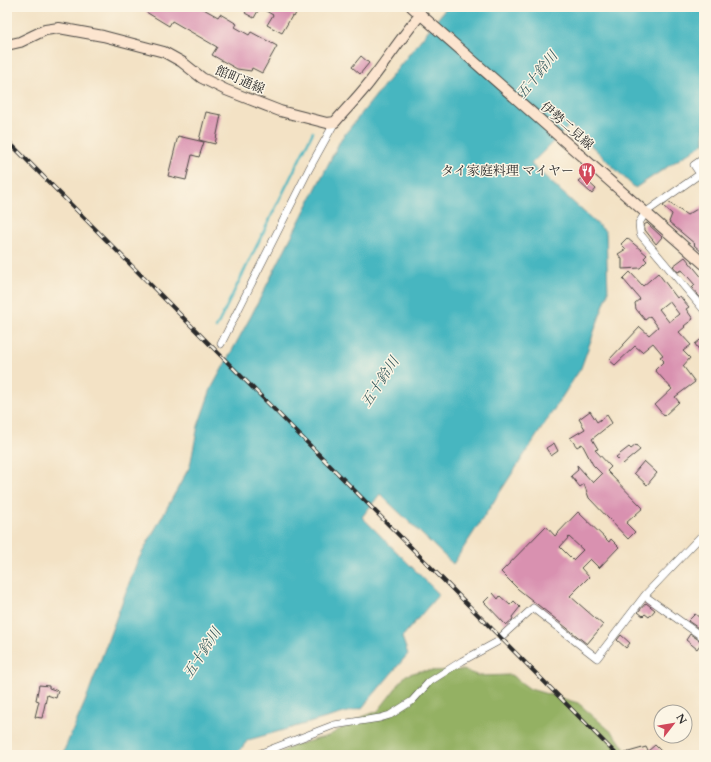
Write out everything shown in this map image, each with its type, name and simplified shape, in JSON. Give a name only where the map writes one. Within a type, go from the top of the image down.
[{"type":"main road","name":"伊勢二見線","points":[[412,7],[423,10],[429,21],[704,264]]},
{"type":"main road","points":[[335,122],[368,85],[395,49],[401,37],[423,10]]},
{"type":"main road","name":"館町通線","points":[[7,45],[20,42],[45,30],[59,28],[103,36],[164,52],[182,62],[202,78],[226,90],[280,111],[327,123],[335,122]]},
{"type":"street","points":[[221,344],[309,169],[335,122]]},
{"type":"street","points":[[704,158],[694,165],[702,172],[646,212],[639,223],[640,234],[704,310]]},
{"type":"street","points":[[502,636],[524,614],[533,608],[591,655],[597,658],[645,596],[704,533]]},
{"type":"street","points":[[645,596],[704,638]]},
{"type":"street","points":[[256,755],[334,725],[390,715],[412,701],[429,682],[462,661],[497,642]]},
{"type":"green space","points":[[463,670],[479,676],[511,675],[530,689],[578,703],[615,735],[629,755],[277,755],[292,746],[328,736],[362,717],[378,711],[406,675],[420,671]]},
{"type":"water","name":"五十鈴川","points":[[447,7],[704,7],[704,143],[635,188],[570,125],[531,164],[606,232],[608,293],[581,368],[453,564],[380,494],[362,517],[439,594],[402,637],[408,654],[362,708],[248,740],[236,755],[62,755],[85,702],[137,562],[190,466],[198,426],[211,389],[251,316],[341,139]]},
{"type":"building","points":[[149,7],[200,7],[218,17],[220,14],[237,24],[235,27],[249,35],[251,32],[277,46],[262,73],[252,68],[251,71],[237,69],[212,55],[217,47],[172,21],[169,26],[146,12]]},
{"type":"building","points":[[249,7],[259,9],[254,18],[245,13]]},
{"type":"building","points":[[259,7],[299,7],[294,17],[292,16],[282,33],[267,25],[273,15]]},
{"type":"building","points":[[361,56],[369,63],[360,74],[352,67]]},
{"type":"building","points":[[206,112],[221,115],[215,144],[199,140]]},
{"type":"building","points":[[178,136],[204,142],[199,157],[192,155],[186,180],[168,176]]},
{"type":"building","name":"タイ家庭料理 マイヤー","points":[[583,177],[596,189],[592,194],[578,181]]},
{"type":"building","points":[[668,202],[687,215],[704,205],[704,254],[694,245],[695,244],[669,222],[672,214],[663,206]]},
{"type":"building","points":[[647,223],[662,237],[656,244],[645,230],[644,225]]},
{"type":"building","points":[[627,238],[647,255],[644,258],[647,261],[640,268],[622,269],[622,259],[618,254],[626,249],[621,244]]},
{"type":"building","points":[[685,257],[704,280],[704,302],[692,288],[695,285],[682,270],[678,272],[673,266]]},
{"type":"building","points":[[630,272],[643,286],[658,273],[677,298],[680,296],[689,307],[686,309],[693,319],[679,332],[691,345],[683,351],[690,358],[683,366],[695,382],[675,397],[679,402],[664,416],[655,405],[672,389],[655,370],[664,361],[660,357],[663,355],[653,343],[642,352],[635,346],[615,365],[609,360],[640,327],[649,335],[658,327],[650,316],[645,320],[636,309],[635,303],[640,299],[623,279]],"holes":[[[669,301],[679,314],[669,322],[659,309]]]},
{"type":"building","points":[[704,337],[704,357],[695,344]]},
{"type":"building","points":[[590,411],[597,422],[607,415],[612,423],[592,439],[598,449],[595,450],[611,467],[607,471],[643,508],[626,523],[635,532],[628,539],[589,498],[584,484],[580,487],[571,476],[578,470],[577,465],[593,483],[602,474],[593,465],[582,444],[577,447],[570,438],[585,429],[579,419]]},
{"type":"building","points":[[554,443],[558,451],[551,456],[546,448]]},
{"type":"building","points":[[636,445],[640,450],[623,464],[616,457],[629,447],[631,449]]},
{"type":"building","points":[[644,461],[657,473],[647,485],[634,473]]},
{"type":"building","points":[[578,512],[609,542],[611,539],[619,547],[599,568],[590,559],[581,568],[589,577],[570,596],[603,625],[587,644],[518,589],[501,572],[546,526],[555,536]],"holes":[[[569,537],[583,550],[573,560],[560,547]]]},
{"type":"building","points":[[493,593],[498,599],[500,596],[510,605],[514,601],[520,607],[512,617],[513,619],[506,625],[484,602]]},
{"type":"building","points":[[646,603],[655,610],[649,617],[645,614],[643,616],[638,612]]},
{"type":"building","points":[[695,614],[704,621],[704,632],[688,621]]},
{"type":"building","points":[[690,634],[702,642],[697,649],[686,640]]},
{"type":"building","points":[[621,635],[630,643],[626,648],[617,640]]},
{"type":"building","points":[[39,685],[49,686],[49,688],[58,691],[56,698],[47,695],[42,718],[35,717],[39,701],[36,700]]},
{"type":"building","points":[[655,745],[665,755],[625,755],[625,753],[646,747],[648,751]]},
{"type":"waterway","points":[[216,328],[313,132]]},
{"type":"railway","points":[[7,140],[617,755]]},
{"type":"place","name":"タイ家庭料理 マイヤー","points":[[587,186]]}]
